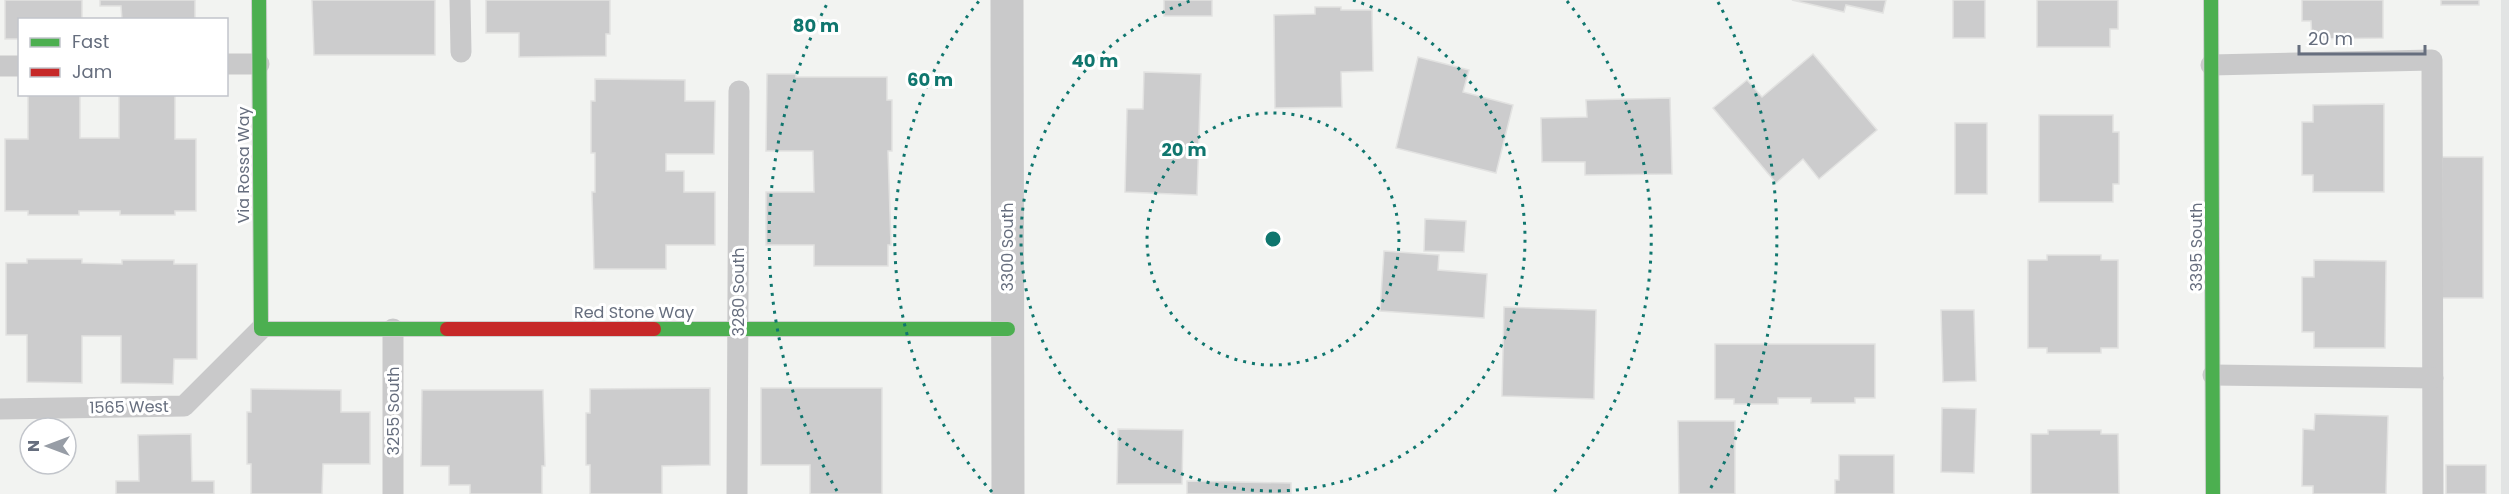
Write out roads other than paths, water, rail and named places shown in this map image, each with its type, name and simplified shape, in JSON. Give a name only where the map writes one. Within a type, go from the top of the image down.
[{"type":"street","name":"Via Rossa Way","points":[[259,0],[261,329]]},
{"type":"street","name":"3300 South","points":[[1007,0],[1008,494]]},
{"type":"street","name":"3395 South","points":[[2211,0],[2213,494]]},
{"type":"street","name":"Red Stone Way","points":[[261,329],[1008,329]]},
{"type":"lane","points":[[460,0],[461,52]]},
{"type":"lane","points":[[2211,65],[2432,60],[2433,494]]},
{"type":"lane","points":[[228,64],[259,64]]},
{"type":"lane","points":[[0,66],[18,66]]},
{"type":"lane","name":"3280 South","points":[[737,494],[739,91]]},
{"type":"lane","name":"1565 West","points":[[0,409],[184,406],[261,329]]},
{"type":"lane","name":"3255 South","points":[[393,329],[393,494]]},
{"type":"lane","points":[[2213,375],[2433,378]]}]
